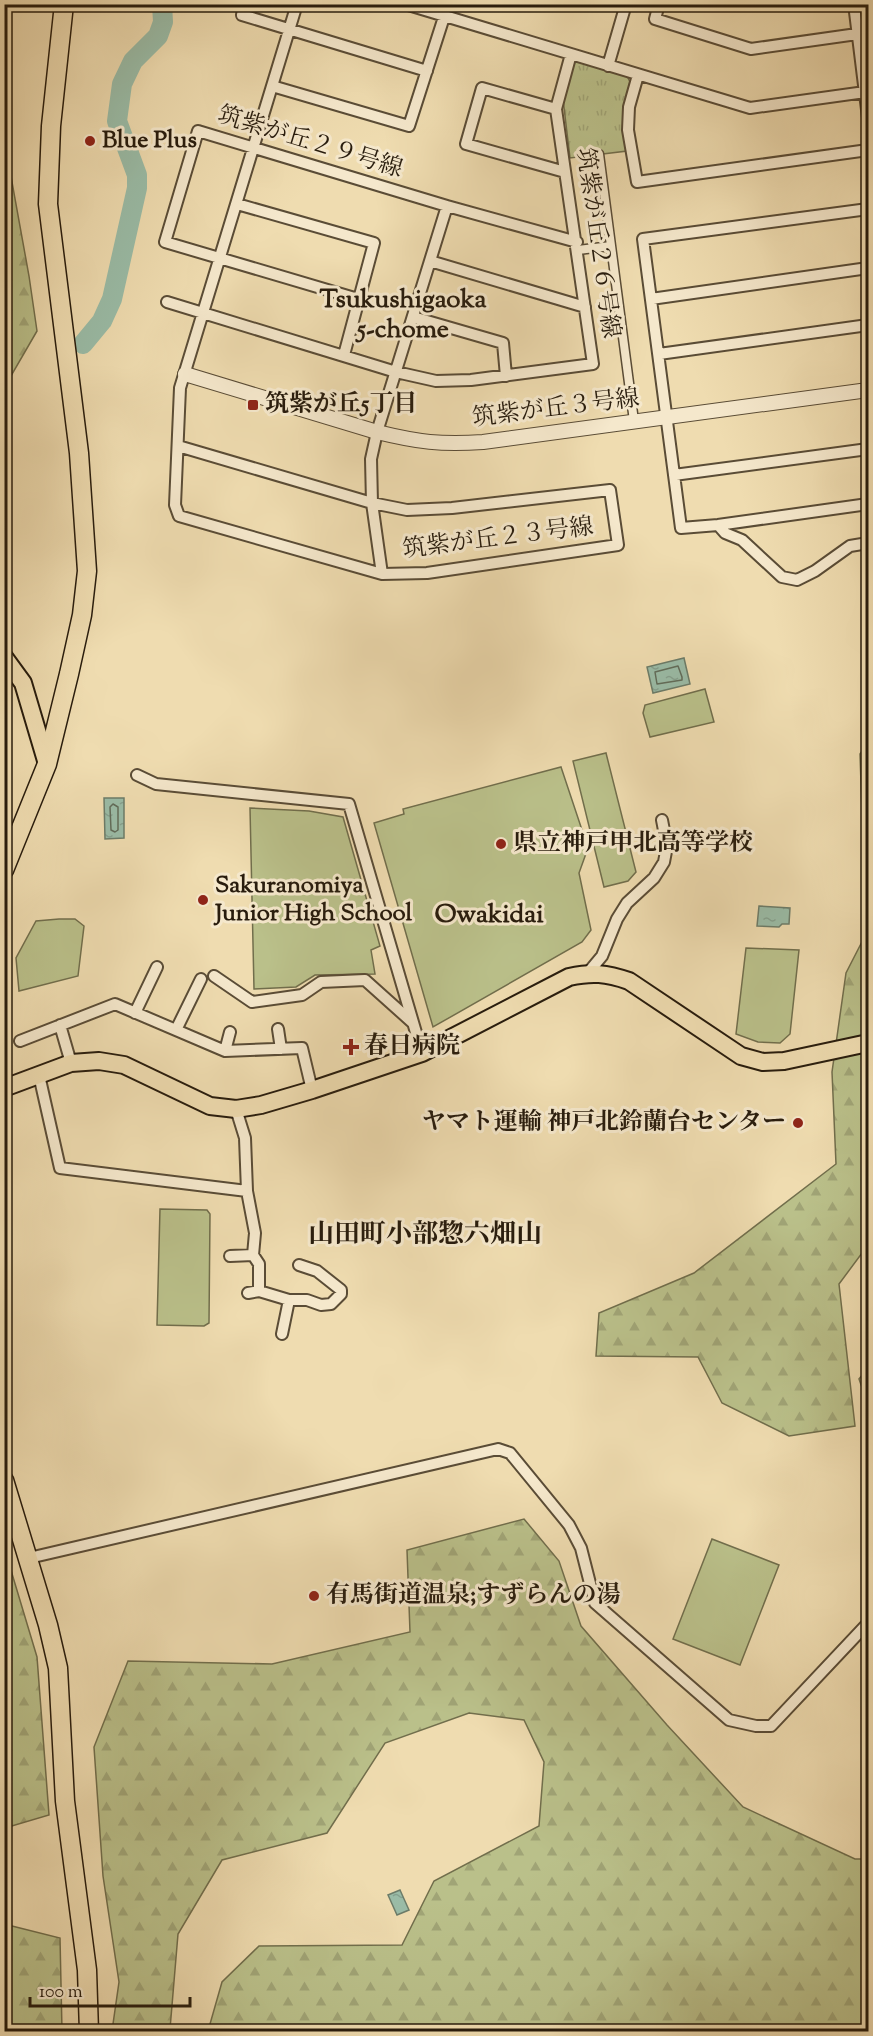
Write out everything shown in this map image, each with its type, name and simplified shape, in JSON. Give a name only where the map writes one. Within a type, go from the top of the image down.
[{"type":"highway","points":[[4,870],[47,764],[82,615],[87,571],[79,453],[48,204],[51,126],[64,4]]},
{"type":"highway","points":[[4,1480],[29,1558],[58,1668],[65,1800],[87,1970],[89,2031]]},
{"type":"main road","points":[[4,657],[23,683],[47,764]]},
{"type":"main road","points":[[4,1088],[71,1063],[99,1061],[124,1065],[210,1106],[236,1109],[261,1105],[422,1053],[569,977],[587,974],[610,974],[629,981],[741,1056],[763,1062],[784,1061],[868,1043]]},
{"type":"street","points":[[244,4],[242,15],[427,71]]},
{"type":"street","name":"筑紫が丘２３号線","points":[[178,446],[372,503],[407,510],[452,508],[610,490],[618,545],[428,573],[382,574],[179,516],[175,505],[180,388],[297,4]]},
{"type":"street","points":[[405,4],[750,108],[865,92]]},
{"type":"street","points":[[608,66],[626,4]]},
{"type":"street","points":[[659,4],[655,19],[751,49],[857,34]]},
{"type":"street","points":[[854,4],[868,118]]},
{"type":"street","points":[[272,86],[409,126],[444,17]]},
{"type":"street","name":"筑紫が丘２６号線","points":[[167,302],[396,372],[436,381],[471,380],[593,364],[556,109],[571,54]]},
{"type":"street","points":[[638,75],[629,107],[628,130],[637,182],[868,150]]},
{"type":"street","points":[[556,109],[482,88],[466,144],[565,172]]},
{"type":"street","name":"筑紫が丘２９号線","points":[[358,299],[165,242],[198,131],[577,246]]},
{"type":"street","points":[[599,154],[634,422]]},
{"type":"street","points":[[237,204],[374,243],[344,355]]},
{"type":"street","points":[[382,574],[372,503],[371,459],[377,432],[447,206]]},
{"type":"street","points":[[868,208],[643,239],[681,528],[868,504]]},
{"type":"street","points":[[577,246],[611,246]]},
{"type":"street","points":[[430,261],[585,307]]},
{"type":"street","points":[[651,299],[868,268]]},
{"type":"street","points":[[413,317],[502,343],[506,376]]},
{"type":"street","points":[[659,354],[868,325]]},
{"type":"street","name":"筑紫が丘３号線","points":[[185,374],[377,432],[422,442],[456,444],[868,390]]},
{"type":"street","points":[[674,475],[868,449]]},
{"type":"street","points":[[718,525],[725,534],[742,540],[782,577],[797,580],[815,571],[850,546],[868,543]]},
{"type":"street","points":[[137,775],[156,784],[349,804],[422,1053]]},
{"type":"street","points":[[587,974],[602,956],[617,919],[627,903],[654,878],[664,862],[667,846],[662,820]]},
{"type":"street","points":[[135,1013],[158,967]]},
{"type":"street","points":[[214,976],[252,1002],[302,995],[321,982],[365,980],[413,1023]]},
{"type":"street","points":[[176,1030],[201,979]]},
{"type":"street","points":[[20,1041],[115,1004],[225,1051],[302,1048],[312,1090]]},
{"type":"street","points":[[60,1026],[71,1063]]},
{"type":"street","points":[[278,1029],[282,1049]]},
{"type":"street","points":[[225,1051],[230,1032]]},
{"type":"street","points":[[39,1075],[60,1168],[247,1191]]},
{"type":"street","points":[[236,1109],[246,1138],[247,1191],[255,1233],[254,1255],[259,1264],[254,1292],[289,1300],[308,1300],[321,1305],[331,1304],[341,1294],[341,1290],[317,1271],[299,1265]]},
{"type":"street","points":[[230,1256],[254,1255]]},
{"type":"street","points":[[282,1334],[289,1300]]},
{"type":"street","points":[[29,1558],[498,1449],[510,1453],[569,1525],[581,1548],[595,1603],[729,1720],[756,1726],[771,1726],[868,1623]]},
{"type":"green space","points":[[4,5],[11,5],[6,149],[37,331],[11,376],[4,344]]},
{"type":"green space","points":[[577,61],[627,76],[630,82],[625,108],[624,132],[627,151],[570,158],[563,99],[572,65]]},
{"type":"green space","points":[[705,689],[714,722],[650,737],[643,713],[645,705]]},
{"type":"green space","points":[[868,742],[868,865],[863,842],[860,754]]},
{"type":"green space","points":[[606,753],[636,872],[628,881],[604,887],[573,761]]},
{"type":"green space","points":[[561,767],[588,848],[579,873],[591,930],[582,942],[433,1027],[374,823],[404,814],[403,809]]},
{"type":"green space","points":[[250,808],[309,811],[343,817],[380,946],[371,950],[375,974],[315,975],[296,987],[254,989]]},
{"type":"green space","points":[[75,919],[84,926],[78,976],[19,991],[16,958],[36,921]]},
{"type":"green space","points":[[868,930],[868,1245],[839,1284],[855,1426],[789,1436],[722,1403],[698,1357],[596,1356],[599,1313],[694,1273],[836,1164],[832,1072],[846,973]]},
{"type":"green space","points":[[746,948],[799,950],[790,1034],[780,1043],[758,1042],[736,1034]]},
{"type":"green space","points":[[160,1209],[207,1210],[210,1214],[209,1323],[204,1326],[157,1325]]},
{"type":"green space","points":[[868,1368],[868,1405],[859,1379]]},
{"type":"green space","points":[[524,1519],[559,1561],[581,1626],[667,1725],[743,1807],[855,1859],[868,1859],[868,2031],[208,2031],[222,1982],[259,1946],[402,1945],[434,1881],[539,1826],[544,1762],[524,1720],[469,1713],[385,1743],[327,1833],[222,1860],[178,1934],[170,2029],[168,2032],[112,2031],[119,1982],[103,1876],[94,1747],[128,1661],[272,1664],[410,1632],[407,1550]]},
{"type":"green space","points":[[712,1539],[779,1565],[740,1665],[673,1639]]},
{"type":"green space","points":[[4,1547],[37,1657],[49,1815],[5,1828],[5,1768],[9,1766],[8,1714],[4,1713]]},
{"type":"green space","points":[[4,1924],[60,1938],[62,2031],[5,2031]]},
{"type":"water","points":[[684,658],[690,684],[653,693],[647,667]]},
{"type":"water","points":[[104,798],[124,798],[124,838],[105,839]]},
{"type":"water","points":[[759,906],[790,908],[789,924],[782,924],[779,927],[757,926]]},
{"type":"water","points":[[400,1890],[409,1910],[397,1915],[388,1895]]},
{"type":"waterway","points":[[83,344],[102,321],[112,299],[137,188],[137,175],[117,121],[122,84],[133,61],[158,36],[163,22],[162,4]]},
{"type":"place","name":"Blue Plus","points":[[90,141]]},
{"type":"place","name":"筑紫が丘5丁目","points":[[253,405]]},
{"type":"place","name":"県立神戸甲北高等学校","points":[[501,844]]},
{"type":"place","name":"Sakuranomiya Junior High School","points":[[203,900]]},
{"type":"place","name":"春日病院","points":[[351,1047]]},
{"type":"place","name":"ヤマト運輸 神戸北鈴蘭台センター","points":[[798,1123]]},
{"type":"place","name":"有馬街道温泉;すずらんの湯","points":[[314,1596]]},
{"type":"district","name":"Tsukushigaoka 5-chome","points":[[403,315]]},
{"type":"district","name":"Owakidai","points":[[489,915]]},
{"type":"district","name":"山田町小部惣六畑山","points":[[425,1235]]}]
